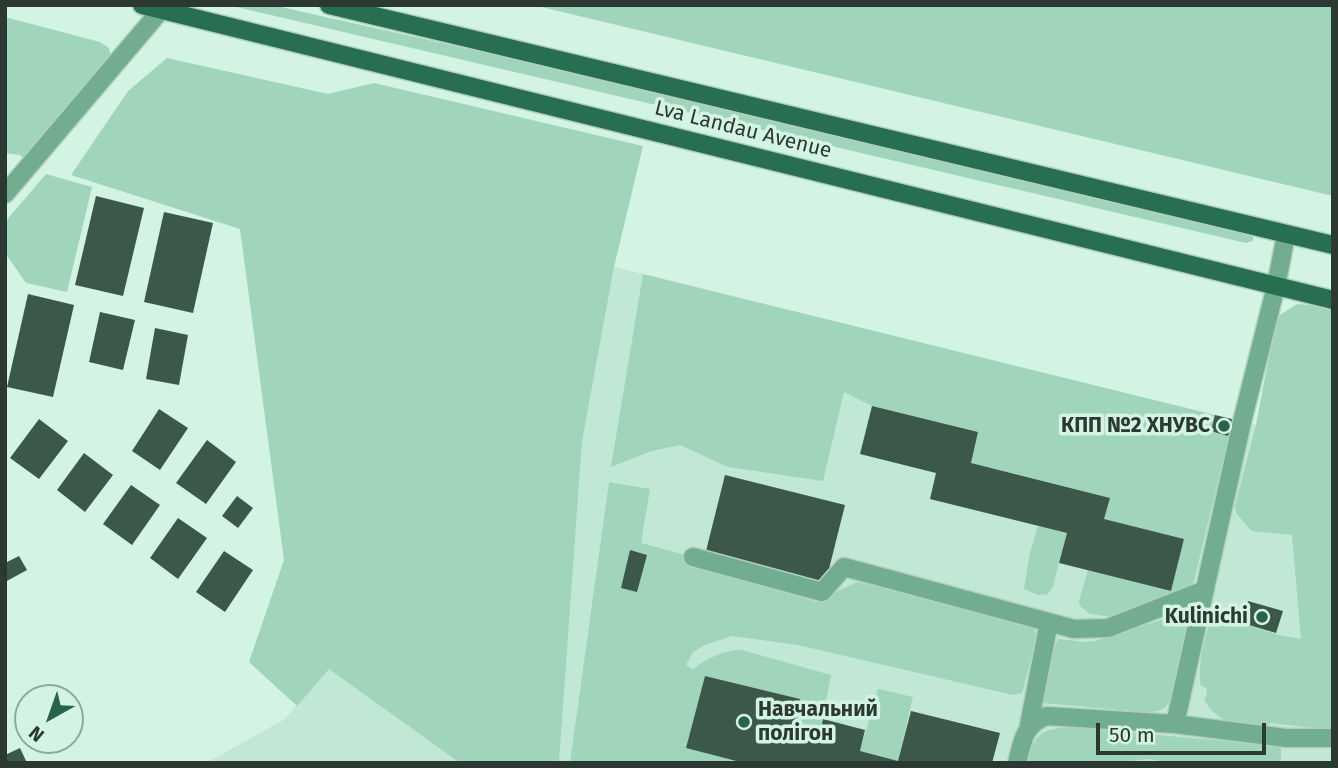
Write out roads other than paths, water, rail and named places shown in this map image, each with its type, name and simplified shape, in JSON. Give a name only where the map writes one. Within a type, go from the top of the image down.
[{"type":"main road","name":"Lva Landau Avenue","points":[[142,5],[1333,300]]},
{"type":"main road","name":"Lva Landau Avenue","points":[[329,5],[1333,245]]},
{"type":"street","points":[[5,194],[162,9]]},
{"type":"street","points":[[1175,724],[1286,234]]},
{"type":"street","points":[[693,557],[822,592],[844,567],[1074,629],[1108,628],[1205,590]]},
{"type":"street","points":[[1017,763],[1029,725],[1049,622]]},
{"type":"street","points":[[1029,725],[1047,716],[1175,724],[1286,738],[1333,738]]},
{"type":"place","name":"КПП №2 ХНУВС","points":[[1224,426]]},
{"type":"place","name":"Kulinichi","points":[[1262,617]]},
{"type":"place","name":"Навчальний полігон","points":[[744,722]]}]
